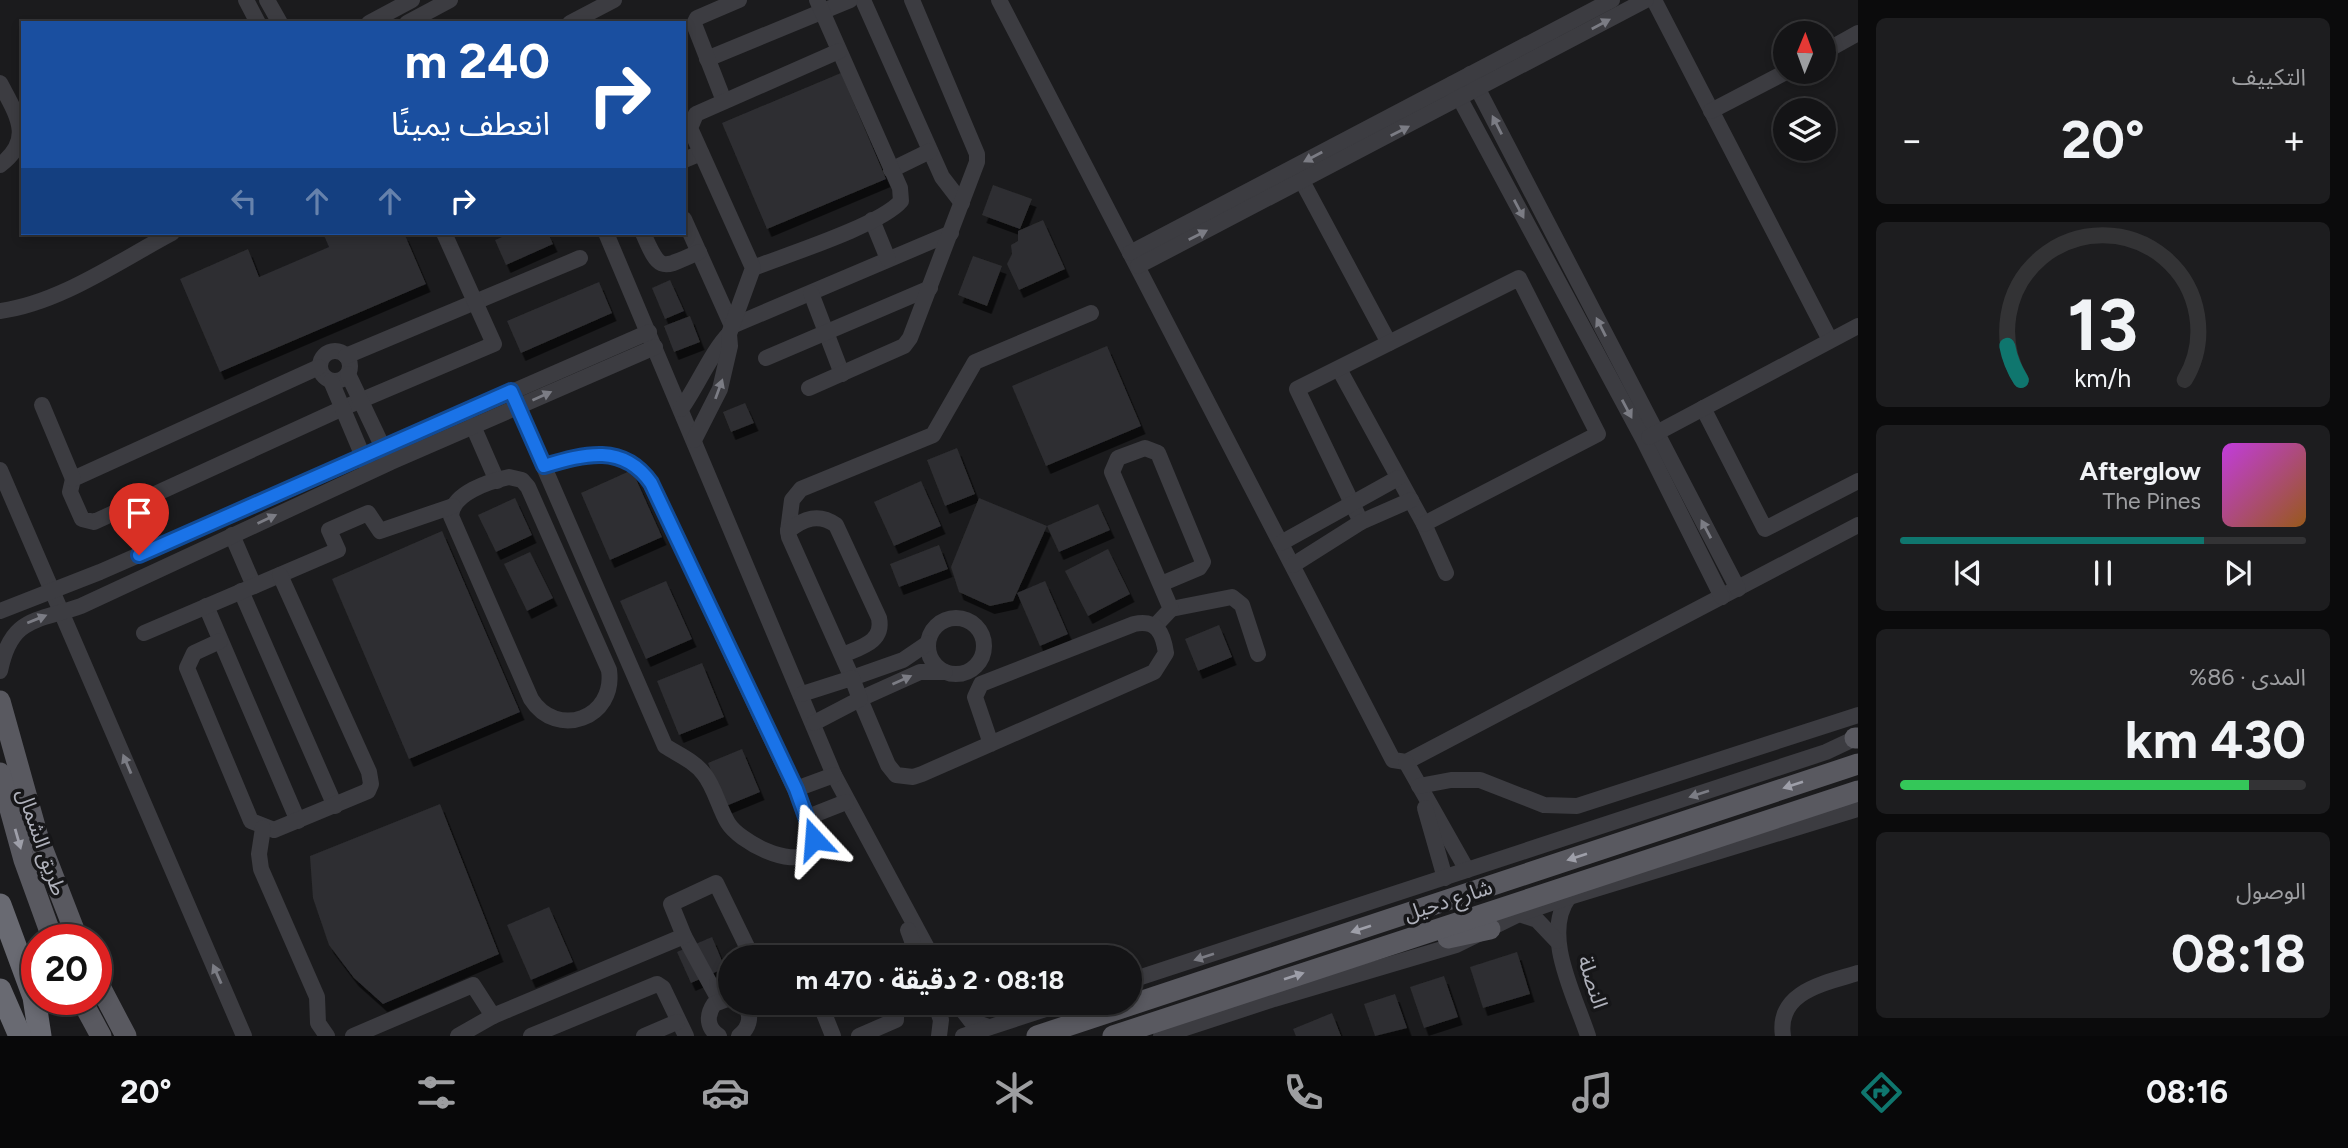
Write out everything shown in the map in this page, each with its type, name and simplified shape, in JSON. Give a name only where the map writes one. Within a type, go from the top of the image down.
[{"type":"highway","points":[[0,905],[34,997],[40,1036]]},
{"type":"highway","points":[[0,990],[20,1036]]},
{"type":"main road","name":"طريق الشمال","points":[[0,701],[38,837],[72,924]]},
{"type":"main road","name":"شارع دحيل","points":[[1037,1036],[1858,764]]},
{"type":"main road","name":"طريق الشمال","points":[[0,773],[24,860],[47,924]]},
{"type":"main road","name":"شارع دحيل","points":[[1113,1036],[1858,791]]},
{"type":"main road","points":[[1322,966],[1490,929]]},
{"type":"main road","points":[[112,1009],[124,1031]]},
{"type":"main road","points":[[90,1015],[101,1036]]},
{"type":"street","points":[[246,0],[257,21]]},
{"type":"street","points":[[267,0],[279,21]]},
{"type":"street","points":[[373,21],[412,0]]},
{"type":"street","points":[[411,21],[450,0]]},
{"type":"street","points":[[574,21],[614,0]]},
{"type":"street","points":[[724,101],[694,24],[697,19],[739,0]]},
{"type":"street","points":[[707,59],[820,6],[850,0]]},
{"type":"street","points":[[863,0],[946,186],[962,204]]},
{"type":"street","points":[[808,388],[904,346],[915,328],[977,162],[977,154],[912,0]]},
{"type":"street","points":[[999,0],[1393,760],[1406,762],[1858,526]]},
{"type":"street","points":[[1134,260],[1451,84],[1612,0]]},
{"type":"street","points":[[1134,260],[1302,181],[1646,0]]},
{"type":"street","points":[[1654,0],[1830,340]]},
{"type":"street","points":[[753,268],[872,220],[896,208],[901,201],[900,188],[820,6]]},
{"type":"street","points":[[1836,45],[1858,33]]},
{"type":"street","points":[[694,440],[720,389],[731,330],[753,268],[690,128],[691,119],[724,101],[839,51]]},
{"type":"street","points":[[1470,74],[1649,436],[1722,597]]},
{"type":"street","points":[[1711,111],[1773,79]]},
{"type":"street","points":[[0,83],[19,120],[20,138],[15,154],[0,165]]},
{"type":"street","points":[[1451,84],[1738,589]]},
{"type":"street","points":[[891,170],[930,151]]},
{"type":"street","points":[[686,159],[701,153]]},
{"type":"street","points":[[1302,181],[1389,343]]},
{"type":"street","points":[[872,220],[888,260]]},
{"type":"street","points":[[686,223],[731,330]]},
{"type":"street","points":[[681,409],[700,382],[720,343],[731,330],[951,233]]},
{"type":"street","points":[[0,311],[19,308],[60,292],[168,235]]},
{"type":"street","points":[[43,405],[73,478],[70,492],[82,519],[94,522],[343,408],[494,344],[444,235]]},
{"type":"street","points":[[608,235],[846,802],[925,945]]},
{"type":"street","points":[[644,235],[655,262],[661,266],[699,252]]},
{"type":"street","points":[[346,356],[580,258]]},
{"type":"street","points":[[1361,522],[1297,390],[1518,278],[1598,434],[1424,524]]},
{"type":"street","points":[[766,358],[930,288]]},
{"type":"street","points":[[811,293],[842,374]]},
{"type":"street","points":[[991,744],[975,696],[981,684],[1134,624],[1148,622],[1156,625],[1162,635],[1166,653],[1154,672],[991,744],[914,778],[896,775],[888,765],[788,531],[792,500],[801,489],[937,431],[975,362],[1091,313]]},
{"type":"street","points":[[1649,436],[1858,326]]},
{"type":"street","points":[[0,611],[139,555],[649,331]]},
{"type":"street","points":[[0,671],[5,649],[18,629],[32,620],[62,612],[391,462],[655,347]]},
{"type":"street","points":[[331,381],[341,380],[348,374],[350,365],[346,356],[338,351],[329,352],[321,358],[319,367],[323,376],[331,381],[370,472]]},
{"type":"street","points":[[73,478],[319,367]]},
{"type":"street","points":[[1339,369],[1424,524],[1447,573]]},
{"type":"street","points":[[348,374],[391,462]]},
{"type":"street","points":[[511,391],[665,746],[694,762],[706,777],[730,827],[765,851],[796,859],[804,856],[813,849],[814,839],[808,817],[656,492],[644,472],[618,457],[592,454],[544,466]]},
{"type":"street","points":[[1703,408],[1765,529],[1858,481]]},
{"type":"street","points":[[473,426],[497,481]]},
{"type":"street","points":[[1161,584],[1199,568],[1203,562],[1157,453],[1145,448],[1118,458],[1112,472],[1171,609]]},
{"type":"street","points":[[0,470],[244,1036]]},
{"type":"street","points":[[144,633],[338,551],[330,530],[368,513],[380,531],[453,506],[459,498],[497,481],[514,477],[528,487],[606,661],[610,678],[608,692],[597,710],[589,716],[577,721],[558,720],[546,715],[531,699],[453,521],[453,506]]},
{"type":"street","points":[[1281,543],[1398,478]]},
{"type":"street","points":[[1293,565],[1361,522],[1411,500]]},
{"type":"street","points":[[788,531],[801,520],[810,518],[829,520],[836,525],[868,593],[879,618],[880,631],[874,641],[843,656]]},
{"type":"street","points":[[232,535],[248,588],[335,806]]},
{"type":"street","points":[[139,555],[147,564],[145,575]]},
{"type":"street","points":[[220,641],[194,653],[187,668],[251,821],[274,830],[368,791],[371,784],[369,772],[280,575]]},
{"type":"street","points":[[1156,625],[1171,609],[1232,597],[1242,605],[1258,654]]},
{"type":"street","points":[[205,606],[298,821]]},
{"type":"street","points":[[814,723],[920,672],[957,674],[977,665],[983,654],[984,643],[981,631],[973,623],[950,618],[931,632],[929,655],[935,665],[945,672]]},
{"type":"street","points":[[802,694],[904,660],[928,643]]},
{"type":"street","points":[[977,665],[997,676]]},
{"type":"street","points":[[1419,786],[1451,780],[1480,780],[1545,805],[1577,806],[1858,715]]},
{"type":"street","name":"شارع دحيل","points":[[1142,978],[1826,752],[1857,737]]},
{"type":"street","points":[[1406,762],[1467,870]]},
{"type":"street","points":[[796,789],[834,775]]},
{"type":"street","points":[[1419,786],[1445,878]]},
{"type":"street","points":[[808,817],[846,802]]},
{"type":"street","name":"شارع دحيل","points":[[1161,1036],[1456,945],[1519,914],[1569,897],[1858,808]]},
{"type":"street","points":[[264,828],[259,854],[261,869],[317,997],[318,1023],[327,1036]]},
{"type":"street","points":[[1437,852],[1453,845]]},
{"type":"street","points":[[718,990],[684,936],[671,904],[718,883],[746,945]]},
{"type":"street","points":[[894,887],[914,945]]},
{"type":"street","name":"النصلة","points":[[1569,897],[1557,922],[1557,941],[1588,1036]]},
{"type":"street","name":"النصلة","points":[[1519,914],[1538,920],[1557,941]]},
{"type":"street","points":[[458,1036],[492,1016],[684,936]]},
{"type":"street","points":[[1783,1036],[1784,1017],[1799,995],[1858,973]]},
{"type":"street","points":[[531,1036],[657,984],[663,988],[682,1029]]},
{"type":"street","points":[[353,1036],[470,985],[475,987],[492,1016]]},
{"type":"street","points":[[718,1003],[710,1009],[709,1022],[719,1036]]},
{"type":"street","points":[[738,1036],[748,1015]]},
{"type":"street","points":[[825,1015],[833,1036]]},
{"type":"street","points":[[859,1036],[896,1020],[896,1015]]},
{"type":"street","points":[[939,1015],[939,1036]]},
{"type":"street","points":[[966,1015],[971,1021],[989,1027]]},
{"type":"street","points":[[963,1036],[1026,1015]]},
{"type":"street","points":[[643,1036],[709,1022]]},
{"type":"building","points":[[841,73],[886,179],[767,229],[722,123]]},
{"type":"building","points":[[993,185],[1032,199],[1020,229],[982,215]]},
{"type":"building","points":[[1043,220],[1065,269],[1019,290],[1007,264],[1012,254],[1011,245],[1018,241],[1018,231]]},
{"type":"building","points":[[324,235],[405,235],[426,284],[220,372],[180,279],[248,249],[259,277],[329,247]]},
{"type":"building","points":[[507,235],[549,235],[553,244],[506,265],[495,240]]},
{"type":"building","points":[[973,256],[1002,266],[987,306],[958,295]]},
{"type":"building","points":[[670,280],[684,311],[665,319],[652,288]]},
{"type":"building","points":[[599,282],[612,313],[521,353],[507,321]]},
{"type":"building","points":[[690,316],[700,342],[674,352],[664,326]]},
{"type":"building","points":[[1107,346],[1141,426],[1046,466],[1012,386]]},
{"type":"building","points":[[745,403],[754,423],[731,432],[723,412]]},
{"type":"building","points":[[957,448],[975,494],[945,506],[927,460]]},
{"type":"building","points":[[632,470],[662,537],[610,560],[581,493]]},
{"type":"building","points":[[921,481],[941,526],[894,546],[874,502]]},
{"type":"building","points":[[515,498],[532,535],[496,552],[478,515]]},
{"type":"building","points":[[979,498],[1047,526],[1013,601],[990,606],[959,592],[951,567]]},
{"type":"building","points":[[1098,504],[1110,530],[1059,552],[1047,526]]},
{"type":"building","points":[[442,531],[520,712],[409,759],[332,579]]},
{"type":"building","points":[[939,545],[948,569],[899,587],[890,564]]},
{"type":"building","points":[[1108,549],[1130,594],[1088,616],[1065,571]]},
{"type":"building","points":[[530,552],[553,598],[527,611],[504,564]]},
{"type":"building","points":[[666,581],[692,639],[646,659],[620,601]]},
{"type":"building","points":[[1045,581],[1068,634],[1040,646],[1017,593]]},
{"type":"building","points":[[1219,625],[1232,657],[1198,671],[1185,639]]},
{"type":"building","points":[[702,663],[724,717],[679,735],[657,681]]},
{"type":"building","points":[[742,749],[760,792],[726,806],[708,763]]},
{"type":"building","points":[[440,804],[499,954],[383,1004],[354,978],[329,945],[313,898],[310,856]]},
{"type":"building","points":[[549,907],[573,962],[531,980],[507,925]]},
{"type":"building","points":[[712,937],[718,951],[718,971],[691,983],[677,952]]},
{"type":"building","points":[[1517,952],[1530,994],[1483,1008],[1470,967]]},
{"type":"building","points":[[1444,976],[1458,1017],[1424,1028],[1410,987]]},
{"type":"building","points":[[1395,994],[1407,1028],[1375,1036],[1364,1004]]},
{"type":"building","points":[[1332,1013],[1341,1036],[1296,1036],[1293,1029]]},
{"type":"route","points":[[139,555],[511,391],[544,466],[592,454],[618,457],[644,472],[796,789],[814,839]]}]
